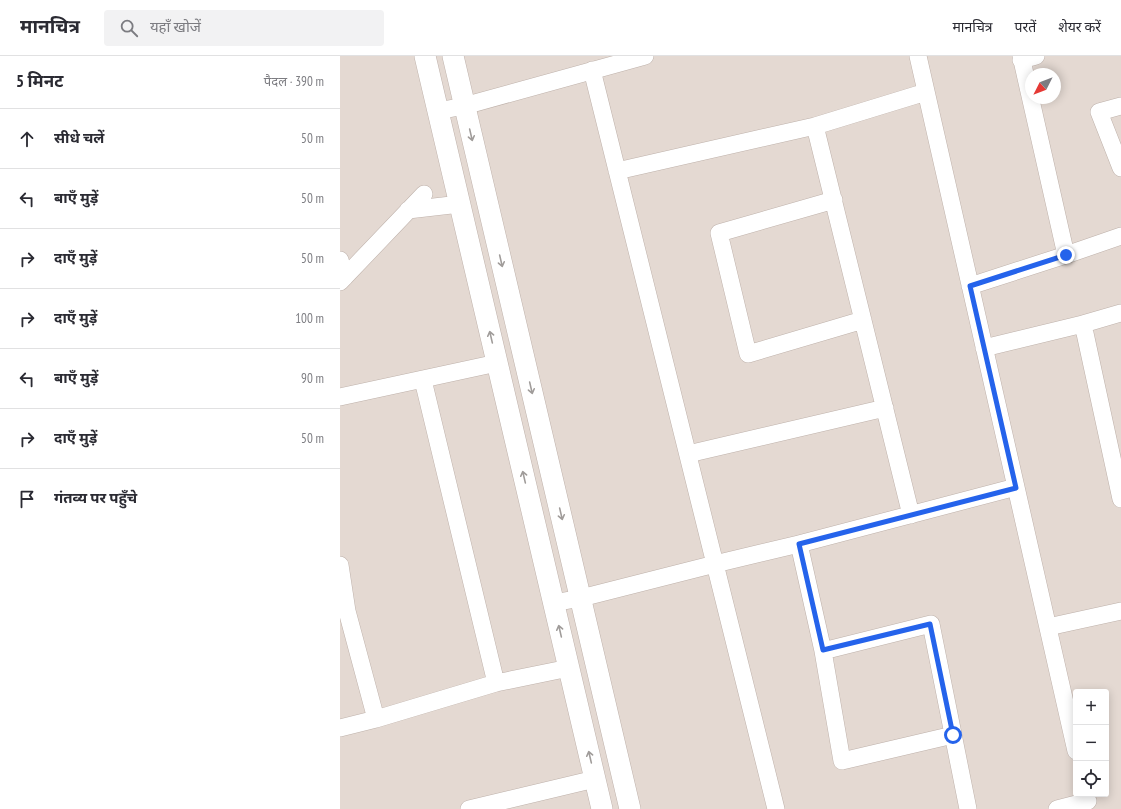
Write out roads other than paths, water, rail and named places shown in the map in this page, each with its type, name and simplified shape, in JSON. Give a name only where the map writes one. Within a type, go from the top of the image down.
[{"type":"street","points":[[425,56],[602,809]]},
{"type":"street","points":[[453,56],[630,809]]},
{"type":"street","points":[[438,110],[464,106],[645,56]]},
{"type":"street","points":[[918,56],[1073,738]]},
{"type":"street","points":[[1026,57],[1066,255]]},
{"type":"street","points":[[592,70],[776,809]]},
{"type":"street","points":[[617,171],[815,126],[926,92]]},
{"type":"street","points":[[1121,106],[1099,112],[1121,168]]},
{"type":"street","points":[[815,126],[911,515]]},
{"type":"street","points":[[342,280],[424,194]]},
{"type":"street","points":[[834,200],[719,233],[748,354],[863,320]]},
{"type":"street","points":[[408,210],[460,204]]},
{"type":"street","points":[[970,286],[1121,236]]},
{"type":"street","points":[[340,260],[342,280]]},
{"type":"street","points":[[984,348],[1083,324],[1121,313]]},
{"type":"street","points":[[1083,324],[1121,499]]},
{"type":"street","points":[[340,397],[497,363]]},
{"type":"street","points":[[423,380],[496,683]]},
{"type":"street","points":[[688,454],[885,408]]},
{"type":"street","points":[[553,603],[581,598],[799,544],[1016,488]]},
{"type":"street","points":[[799,544],[823,650],[842,761],[953,735]]},
{"type":"street","points":[[340,565],[348,612],[376,719]]},
{"type":"street","points":[[1048,627],[1121,611]]},
{"type":"street","points":[[823,650],[930,624],[968,809]]},
{"type":"street","points":[[340,728],[376,719],[496,683],[569,668]]},
{"type":"street","points":[[469,809],[595,780]]},
{"type":"street","points":[[1057,809],[1088,802]]}]
